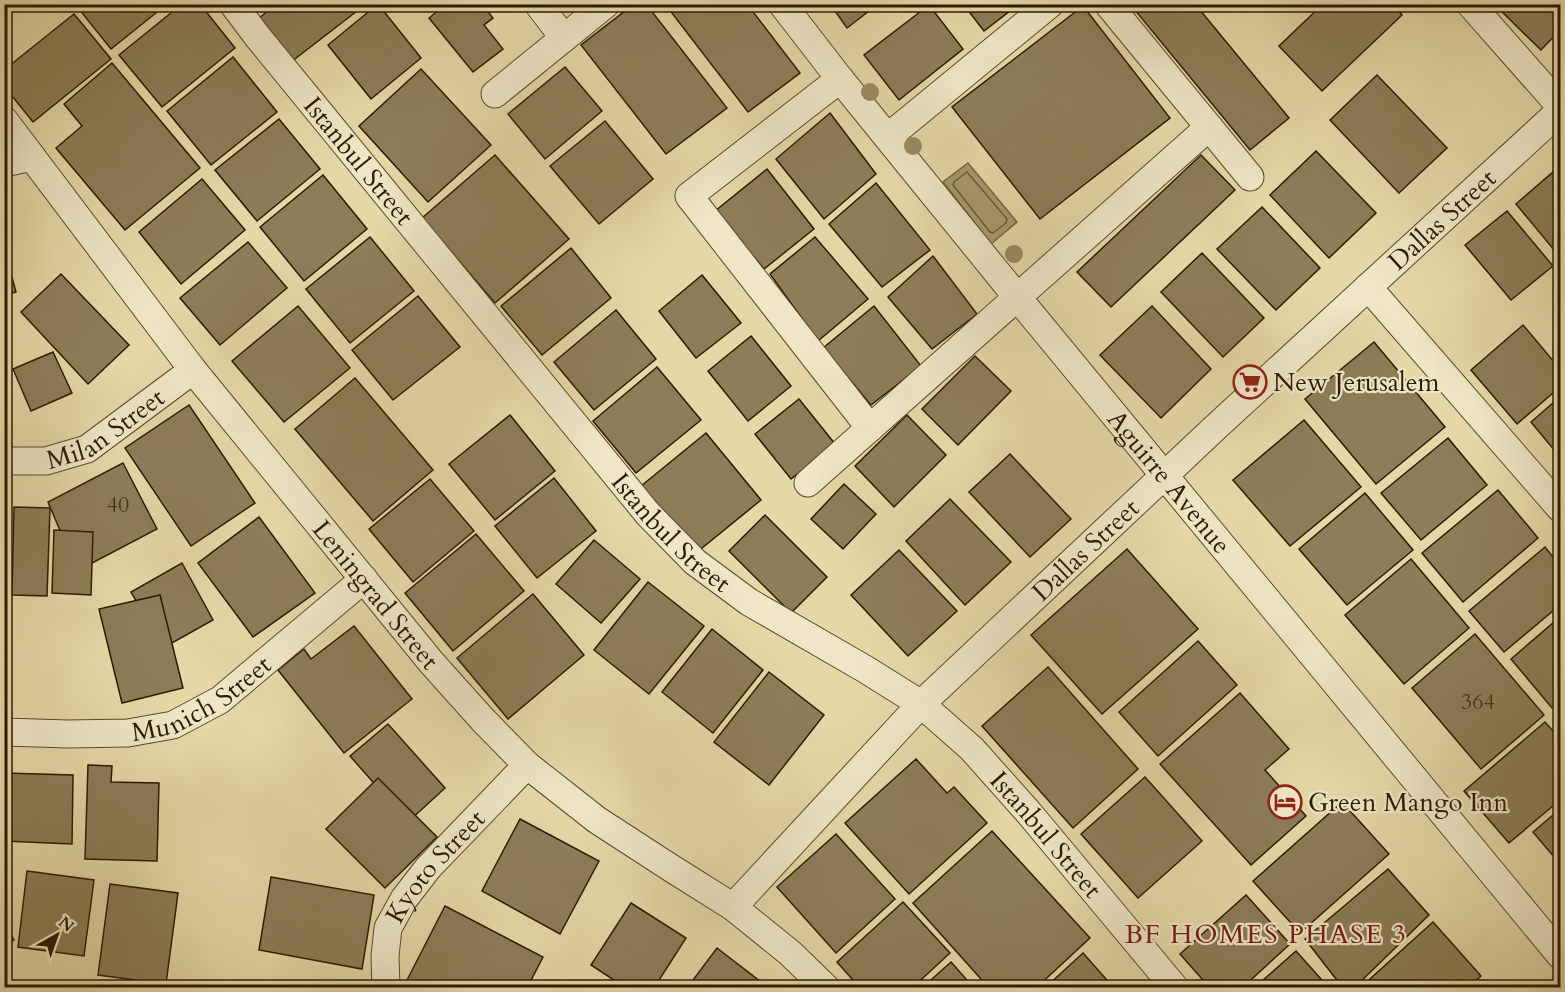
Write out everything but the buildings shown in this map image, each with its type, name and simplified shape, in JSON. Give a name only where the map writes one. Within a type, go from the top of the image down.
[{"type":"street","name":"Istanbul Street","points":[[233,4],[648,514],[695,562],[749,602],[921,704],[979,757],[1175,987]]},
{"type":"street","points":[[538,4],[564,38]]},
{"type":"street","points":[[495,94],[606,4]]},
{"type":"street","name":"Aguirre Avenue","points":[[782,4],[1017,297],[1560,955]]},
{"type":"street","points":[[888,137],[1050,4]]},
{"type":"street","points":[[1108,4],[1250,177]]},
{"type":"street","points":[[1470,4],[1560,106]]},
{"type":"street","points":[[840,79],[689,196],[870,428]]},
{"type":"street","name":"Dallas Street","points":[[733,907],[921,704],[1164,474],[1560,111]]},
{"type":"street","name":"Leningrad Street","points":[[4,120],[193,370],[431,662],[483,720],[527,765],[597,820],[733,907],[790,953],[826,987]]},
{"type":"street","points":[[808,483],[1209,127]]},
{"type":"street","points":[[4,164],[32,157]]},
{"type":"street","points":[[1368,287],[1560,508]]},
{"type":"street","name":"Milan Street","points":[[4,461],[46,461],[87,449],[193,370]]},
{"type":"street","name":"Munich Street","points":[[4,732],[128,733],[173,725],[220,700],[364,579]]},
{"type":"street","name":"Kyoto Street","points":[[386,987],[385,956],[388,928],[404,899],[428,868],[527,765]]},
{"type":"water","points":[[968,163],[1017,222],[991,244],[943,182]]},
{"type":"place","name":"New Jerusalem","points":[[1250,382]]},
{"type":"place","name":"Green Mango Inn","points":[[1285,802]]},
{"type":"district","name":"BF HOMES PHASE 3","points":[[1266,934]]}]
